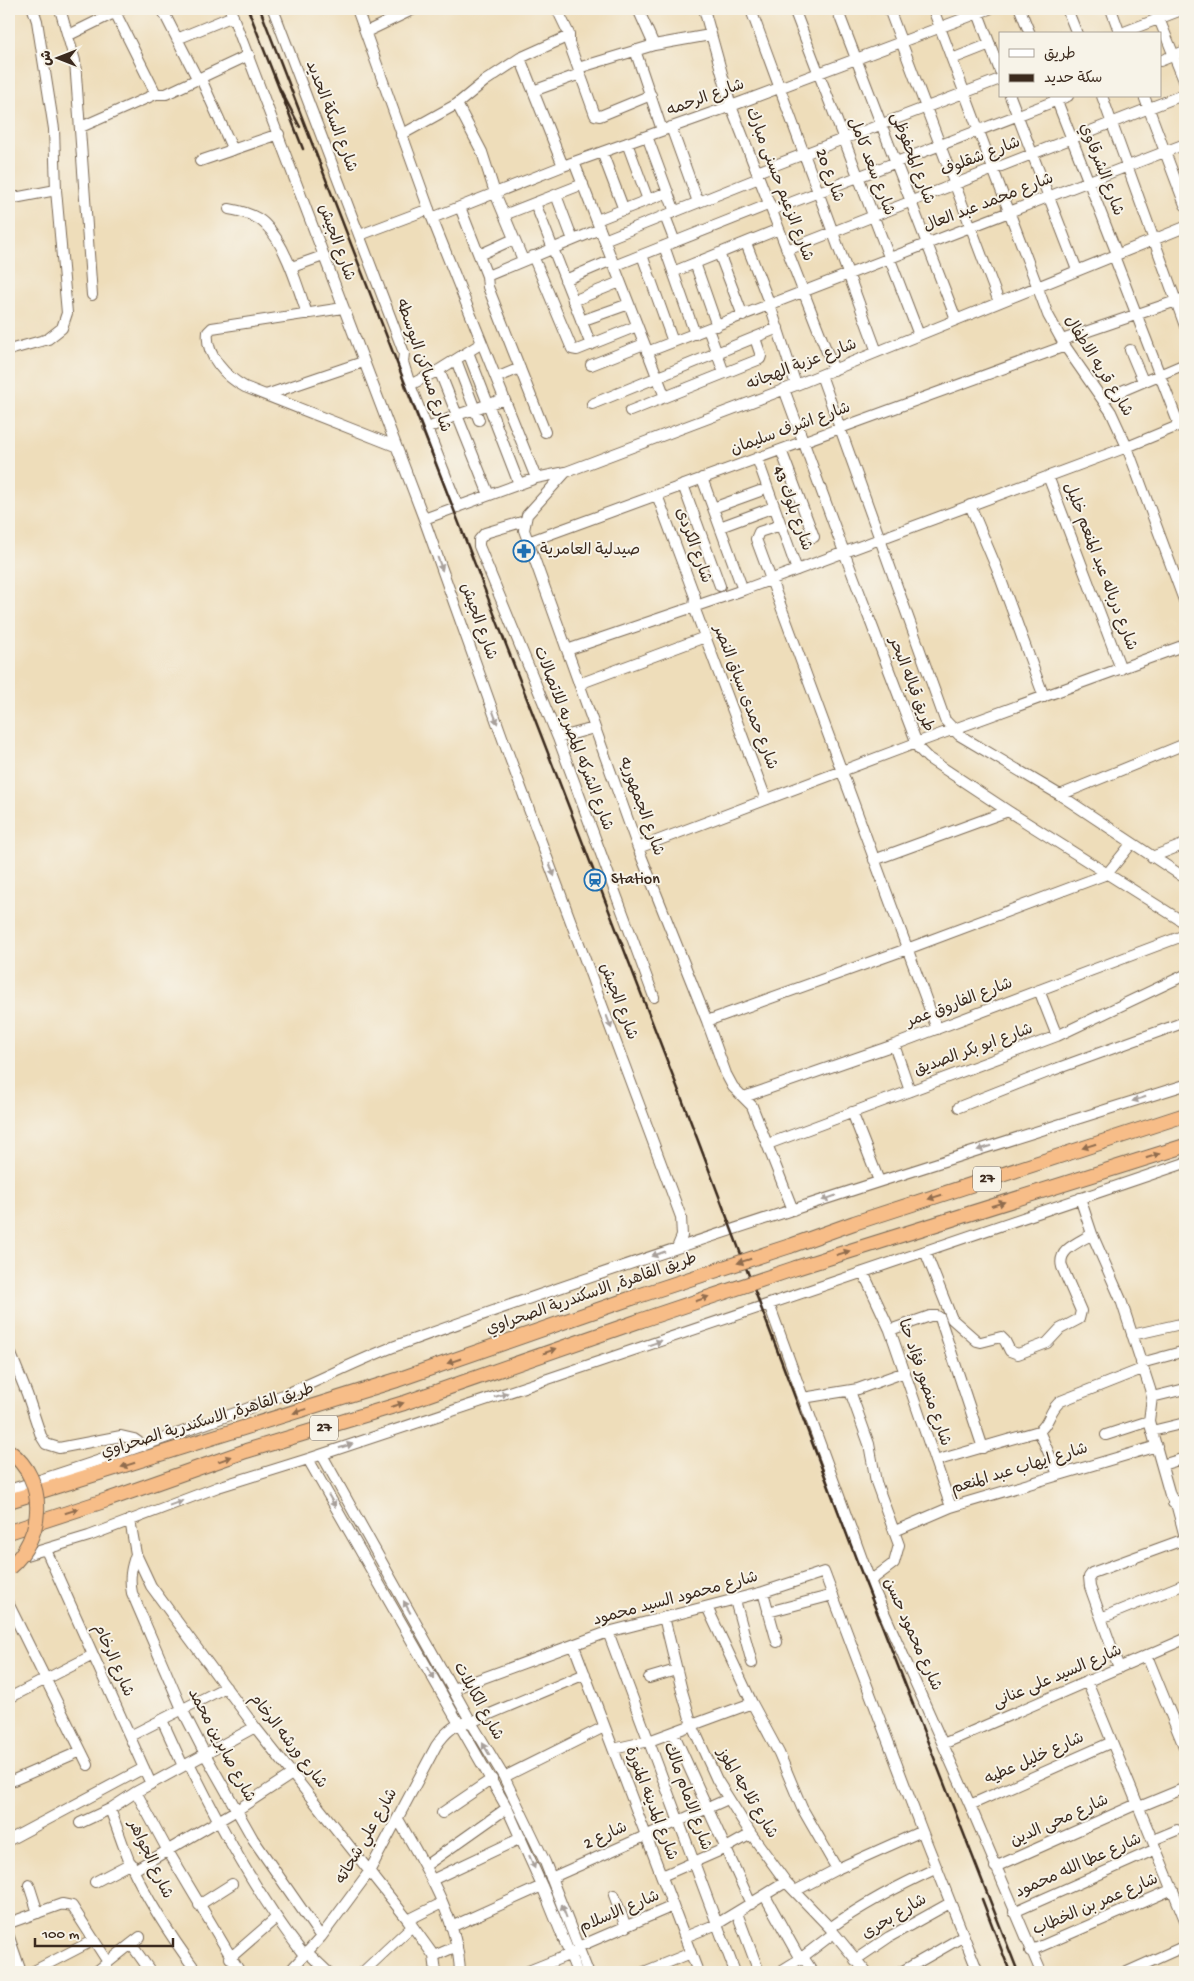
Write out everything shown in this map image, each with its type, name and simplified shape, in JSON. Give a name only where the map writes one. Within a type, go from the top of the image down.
[{"type":"highway","name":"طريق القاهرة, الاسكندرية الصحراوي","points":[[9,1501],[397,1380],[854,1223],[1185,1115]]},
{"type":"highway","name":"27","points":[[9,1532],[108,1500],[246,1451],[404,1403],[796,1268],[1185,1146]]},
{"type":"highway","points":[[9,1451],[18,1459],[29,1474],[35,1490],[38,1508],[36,1526],[30,1542],[21,1557],[9,1568]]},
{"type":"street","points":[[9,350],[48,339],[62,328],[67,313],[56,190],[54,129],[37,21],[33,9]]},
{"type":"street","points":[[60,9],[75,61],[92,295]]},
{"type":"street","points":[[162,9],[200,79],[233,150]]},
{"type":"street","name":"شارع السكة الحديد","points":[[273,9],[360,235]]},
{"type":"street","points":[[357,9],[431,214],[536,478]]},
{"type":"street","points":[[366,32],[414,9]]},
{"type":"street","points":[[557,9],[569,36],[569,43],[594,114],[598,116],[650,95]]},
{"type":"street","points":[[638,9],[654,44]]},
{"type":"street","name":"شارع الزعيم حسنى مبارك","points":[[704,9],[731,106],[834,370]]},
{"type":"street","name":"شارع سعد كامل","points":[[794,9],[919,335]]},
{"type":"street","name":"شارع المحفوظى","points":[[837,9],[956,319]]},
{"type":"street","points":[[889,9],[999,302]]},
{"type":"street","name":"شارع قريه الاطفال","points":[[933,9],[1048,314],[1063,343],[1103,399],[1127,447],[1185,603]]},
{"type":"street","name":"شارع الرحمه","points":[[360,235],[460,207],[563,166],[780,88],[989,9]]},
{"type":"street","points":[[1020,9],[1029,32]]},
{"type":"street","points":[[1067,9],[1076,32]]},
{"type":"street","points":[[1111,9],[1119,32]]},
{"type":"street","points":[[1124,32],[1157,14],[1184,9]]},
{"type":"street","points":[[69,35],[118,10],[156,94]]},
{"type":"street","name":"شارع 20","points":[[751,10],[877,352]]},
{"type":"street","points":[[177,39],[232,12]]},
{"type":"street","name":"شارع الجيش","points":[[232,12],[363,362],[424,518],[505,745],[681,1217],[682,1236],[677,1248]]},
{"type":"street","points":[[978,13],[999,68]]},
{"type":"street","points":[[1157,14],[1185,83]]},
{"type":"street","points":[[533,91],[635,50],[654,44],[710,35]]},
{"type":"street","points":[[402,135],[458,104],[520,58],[569,36]]},
{"type":"street","points":[[952,59],[990,44]]},
{"type":"street","points":[[635,50],[650,95],[667,128],[698,202]]},
{"type":"street","points":[[1162,60],[1185,51]]},
{"type":"street","points":[[81,127],[156,94],[166,94],[249,55]]},
{"type":"street","points":[[520,58],[563,166]]},
{"type":"street","points":[[604,240],[675,212],[804,154],[999,79]]},
{"type":"street","name":"شارع شقلوف","points":[[787,250],[1185,94]]},
{"type":"street","points":[[1011,98],[1077,270]]},
{"type":"street","points":[[565,280],[642,255],[771,207],[818,192],[1018,116],[1056,98]]},
{"type":"street","name":"شارع الشرقاوي","points":[[1056,98],[1135,314],[1159,374],[1182,424]]},
{"type":"street","points":[[1103,98],[1154,239],[1181,300],[1185,326]]},
{"type":"street","points":[[1145,98],[1185,205]]},
{"type":"street","points":[[458,104],[482,152],[495,193],[514,239],[528,258],[570,348],[575,350],[637,326]]},
{"type":"street","points":[[200,161],[279,134]]},
{"type":"street","points":[[647,136],[675,212]]},
{"type":"street","points":[[627,143],[648,200]]},
{"type":"street","name":"شارع محمد عبد العال","points":[[591,364],[673,342],[695,334],[1185,144]]},
{"type":"street","points":[[602,152],[624,210]]},
{"type":"street","points":[[574,162],[665,397]]},
{"type":"street","points":[[504,215],[583,184]]},
{"type":"street","points":[[9,198],[56,190]]},
{"type":"street","points":[[487,276],[573,240],[624,210],[668,192]]},
{"type":"street","points":[[556,195],[573,240]]},
{"type":"street","points":[[535,203],[590,344]]},
{"type":"street","points":[[460,207],[487,276],[488,288],[544,432]]},
{"type":"street","points":[[229,209],[249,214],[263,222],[271,232],[292,268],[307,314]]},
{"type":"street","points":[[665,216],[675,242]]},
{"type":"street","name":"شارع عزبة الهجانه","points":[[424,518],[536,478],[566,472],[796,385],[1185,226]]},
{"type":"street","points":[[673,272],[779,229]]},
{"type":"street","name":"شارع مساكن البوسطه","points":[[360,235],[404,354],[403,362],[426,429],[458,507]]},
{"type":"street","points":[[479,255],[514,239]]},
{"type":"street","points":[[746,243],[770,305],[796,385]]},
{"type":"street","points":[[664,246],[695,334]]},
{"type":"street","points":[[719,253],[743,316]]},
{"type":"street","points":[[642,255],[673,342]]},
{"type":"street","points":[[292,268],[323,256]]},
{"type":"street","points":[[694,263],[724,374]]},
{"type":"street","points":[[573,301],[620,282]]},
{"type":"street","name":"شارع اشرف سليمان","points":[[528,542],[840,428],[1135,314],[1181,300]]},
{"type":"street","points":[[581,321],[628,304]]},
{"type":"street","points":[[343,308],[215,327],[208,332],[208,346],[217,363],[229,377],[245,387],[396,446]]},
{"type":"street","points":[[592,404],[778,328]]},
{"type":"street","points":[[630,411],[760,359],[761,356],[755,338]]},
{"type":"street","points":[[410,384],[439,370],[482,344]]},
{"type":"street","points":[[1130,350],[1143,382]]},
{"type":"street","points":[[468,352],[519,484]]},
{"type":"street","points":[[456,360],[480,420]]},
{"type":"street","points":[[266,396],[363,362]]},
{"type":"street","points":[[1103,399],[1185,364]]},
{"type":"street","points":[[496,378],[520,368]]},
{"type":"street","points":[[439,370],[489,495]]},
{"type":"street","name":"طريق قباله البحر","points":[[821,375],[945,720],[953,730],[1060,795],[1185,878]]},
{"type":"street","name":"طريق قباله البحر","points":[[784,389],[916,743],[928,758],[1185,924]]},
{"type":"street","points":[[426,429],[457,415],[504,399]]},
{"type":"street","points":[[567,650],[743,590],[1127,447],[1182,424]]},
{"type":"street","points":[[781,450],[814,537]]},
{"type":"street","name":"شارع بلوك 43","points":[[757,458],[797,570]]},
{"type":"street","points":[[524,521],[527,515],[566,472]]},
{"type":"street","name":"شارع درباله عبد المنعم خليل","points":[[1048,476],[1121,669]]},
{"type":"street","points":[[702,478],[743,590]]},
{"type":"street","points":[[683,485],[720,586]]},
{"type":"street","points":[[713,508],[760,491]]},
{"type":"street","name":"شارع الكردى","points":[[657,495],[694,598],[694,608]]},
{"type":"street","points":[[970,505],[997,569],[1044,697]]},
{"type":"street","points":[[720,527],[774,507]]},
{"type":"street","name":"شارع الجمهوريه","points":[[524,521],[524,530],[528,542],[638,848],[729,1081],[752,1106],[793,1210]]},
{"type":"street","name":"شارع الشركه المصريه للاتصالات","points":[[524,521],[485,533],[479,540],[479,546],[558,738],[654,997]]},
{"type":"street","points":[[781,525],[759,532],[756,536],[770,580],[937,1029]]},
{"type":"street","name":"شارع حمدى سباق النصر","points":[[694,608],[766,799]]},
{"type":"street","points":[[579,684],[705,637]]},
{"type":"street","points":[[638,848],[916,743],[1185,645]]},
{"type":"street","points":[[558,738],[594,728]]},
{"type":"street","points":[[1060,795],[1185,744]]},
{"type":"street","points":[[874,860],[1008,811]]},
{"type":"street","points":[[707,1021],[907,950],[1107,874],[1132,844]]},
{"type":"street","points":[[1152,857],[1185,844]]},
{"type":"street","name":"شارع الفاروق عمر","points":[[744,1097],[894,1045],[1185,935]]},
{"type":"street","name":"شارع ابو بكر الصديق","points":[[768,1144],[1057,1036],[1185,975]]},
{"type":"street","points":[[1039,990],[1057,1036]]},
{"type":"street","points":[[959,1107],[1062,1066],[1185,1022]]},
{"type":"street","points":[[894,1045],[910,1091]]},
{"type":"street","points":[[9,1490],[144,1446],[287,1393],[399,1345],[677,1248],[879,1181],[1185,1084]]},
{"type":"street","points":[[852,1112],[879,1181]]},
{"type":"street","points":[[9,1560],[88,1536],[218,1487],[308,1459],[1080,1198],[1185,1166]]},
{"type":"street","points":[[1080,1198],[1092,1234],[1121,1300],[1152,1398],[1151,1426],[1185,1538],[1092,1574],[1089,1577],[1088,1582],[1119,1668]]},
{"type":"street","points":[[925,1251],[952,1319],[977,1341],[1001,1338],[1005,1341],[1010,1351],[1018,1354],[1044,1345],[1057,1332],[1081,1316],[1081,1311],[1062,1267],[1061,1260],[1066,1250],[1092,1234]]},
{"type":"street","name":"شارع منصور فؤاد حنا","points":[[863,1272],[890,1330],[951,1507]]},
{"type":"street","name":"شارع محمود حسن","points":[[769,1304],[870,1581],[970,1805],[1040,1972]]},
{"type":"street","points":[[890,1330],[930,1316],[940,1318],[982,1448]]},
{"type":"street","points":[[1132,1335],[1185,1323]]},
{"type":"street","points":[[9,1349],[27,1394],[40,1436],[46,1444],[59,1448],[121,1436],[134,1439],[144,1446]]},
{"type":"street","points":[[935,1461],[1039,1431],[1046,1425],[1054,1406],[1061,1401],[1141,1366],[1185,1351]]},
{"type":"street","points":[[803,1398],[850,1391],[905,1372]]},
{"type":"street","points":[[1152,1398],[1185,1389]]},
{"type":"street","points":[[850,1391],[869,1444],[876,1482],[899,1545],[894,1564],[870,1581]]},
{"type":"street","points":[[1106,1435],[1151,1426],[1185,1423]]},
{"type":"street","points":[[1039,1431],[1058,1474]]},
{"type":"street","name":"شارع ايهاب عبد المنعم","points":[[895,1532],[951,1507],[1156,1446]]},
{"type":"street","name":"شارع الكابلات","points":[[322,1454],[453,1689],[465,1723],[507,1808],[542,1886],[588,1972]]},
{"type":"street","points":[[1162,1465],[1185,1458]]},
{"type":"street","name":"شارع الكابلات","points":[[308,1459],[465,1723],[504,1777],[551,1878],[575,1950],[576,1972]]},
{"type":"street","points":[[1173,1502],[1185,1499]]},
{"type":"street","name":"شارع ورشه الرخام","points":[[130,1520],[136,1554],[151,1586],[254,1726],[410,1923],[434,1956],[436,1972]]},
{"type":"street","points":[[349,1530],[361,1524]]},
{"type":"street","name":"شارع الرخام","points":[[46,1550],[151,1784]]},
{"type":"street","name":"شارع صابرين محمد","points":[[136,1554],[130,1577],[132,1593],[182,1709],[205,1754],[270,1865],[321,1937]]},
{"type":"street","name":"شارع محمود السيد محمود","points":[[453,1689],[608,1632],[735,1600],[824,1572],[833,1595]]},
{"type":"street","points":[[1101,1618],[1185,1584]]},
{"type":"street","points":[[763,1592],[777,1642]]},
{"type":"street","points":[[768,1612],[833,1595],[977,1972]]},
{"type":"street","points":[[735,1600],[752,1663]]},
{"type":"street","points":[[9,1604],[88,1765]]},
{"type":"street","points":[[707,1607],[752,1703],[779,1753],[802,1808],[837,1869]]},
{"type":"street","name":"شارع ثلاجه الموز","points":[[664,1617],[676,1670],[692,1725],[712,1772],[751,1834],[786,1882],[832,1930],[866,1972]]},
{"type":"street","name":"شارع الامام مالك","points":[[608,1632],[735,1972]]},
{"type":"street","name":"شارع السيد على عنانى","points":[[942,1744],[1185,1639]]},
{"type":"street","name":"شارع المدينه المنورة","points":[[574,1646],[698,1972]]},
{"type":"street","points":[[9,1698],[93,1655]]},
{"type":"street","points":[[1147,1656],[1184,1745]]},
{"type":"street","points":[[649,1678],[676,1670]]},
{"type":"street","name":"شارع علي شحاته","points":[[288,1972],[321,1937],[369,1872],[436,1746],[446,1733],[465,1723],[585,1674]]},
{"type":"street","points":[[1087,1681],[1185,1920]]},
{"type":"street","points":[[130,1736],[226,1687]]},
{"type":"street","points":[[613,1749],[649,1741],[752,1703]]},
{"type":"street","points":[[162,1720],[218,1822],[276,1918],[306,1953],[328,1972]]},
{"type":"street","points":[[80,1824],[110,1809],[136,1792],[254,1726]]},
{"type":"street","points":[[504,1777],[604,1728]]},
{"type":"street","points":[[673,1732],[751,1904]]},
{"type":"street","name":"شارع خليل عطيه","points":[[970,1805],[1112,1742]]},
{"type":"street","points":[[9,1782],[81,1751]]},
{"type":"street","points":[[9,1840],[144,1768]]},
{"type":"street","points":[[95,1882],[168,1851],[218,1822],[292,1774]]},
{"type":"street","points":[[442,1813],[492,1779]]},
{"type":"street","name":"شارع محى الدين","points":[[995,1867],[1138,1805],[1185,1788]]},
{"type":"street","points":[[136,1792],[199,1905],[240,1972]]},
{"type":"street","name":"شارع 2","points":[[551,1878],[728,1799]]},
{"type":"street","points":[[425,1866],[507,1808]]},
{"type":"street","name":"شارع الجواهر","points":[[110,1809],[132,1866],[150,1902],[173,1940],[197,1972]]},
{"type":"street","points":[[398,1819],[425,1866],[442,1904],[458,1946],[460,1972]]},
{"type":"street","name":"شارع عطا الله محمود","points":[[1014,1912],[1154,1844],[1177,1830]]},
{"type":"street","points":[[795,1891],[837,1869],[922,1831]]},
{"type":"street","points":[[662,1876],[726,1848],[751,1834]]},
{"type":"street","points":[[432,1880],[521,1838]]},
{"type":"street","points":[[779,1972],[802,1958],[832,1930],[871,1900],[937,1868]]},
{"type":"street","points":[[685,1937],[717,1924],[786,1882]]},
{"type":"street","points":[[199,1905],[232,1884]]},
{"type":"street","points":[[29,1886],[38,1913]]},
{"type":"street","points":[[451,1927],[542,1886]]},
{"type":"street","name":"شارع عمر بن الخطاب","points":[[1030,1950],[1172,1889]]},
{"type":"street","points":[[614,1895],[626,1927]]},
{"type":"street","points":[[765,1896],[802,1958],[813,1972]]},
{"type":"street","name":"شارع بحرى","points":[[856,1960],[889,1937],[950,1902]]},
{"type":"street","points":[[9,1924],[62,1904],[69,1904],[94,1940],[103,1969],[140,1937]]},
{"type":"street","points":[[363,1972],[410,1923],[442,1904]]},
{"type":"street","name":"شارع الاسلام","points":[[526,1972],[673,1906]]},
{"type":"street","points":[[737,1913],[759,1972]]},
{"type":"street","points":[[230,1958],[276,1918]]},
{"type":"street","points":[[902,1972],[964,1936]]},
{"type":"street","points":[[9,1938],[21,1972]]},
{"type":"street","points":[[32,1972],[94,1940]]},
{"type":"street","points":[[130,1944],[151,1972]]},
{"type":"street","points":[[434,1956],[458,1946]]},
{"type":"street","points":[[1127,1972],[1185,1946]]},
{"type":"street","points":[[644,1972],[691,1954]]},
{"type":"railway","points":[[248,9],[277,83]]},
{"type":"railway","points":[[260,9],[697,1138],[858,1564],[1018,1972]]},
{"type":"railway","points":[[300,127],[277,83],[303,149]]},
{"type":"railway","points":[[982,1899],[1010,1972]]},
{"type":"place","name":"صيدلية العامرية","points":[[524,551]]},
{"type":"place","name":"Station","points":[[595,880]]}]
